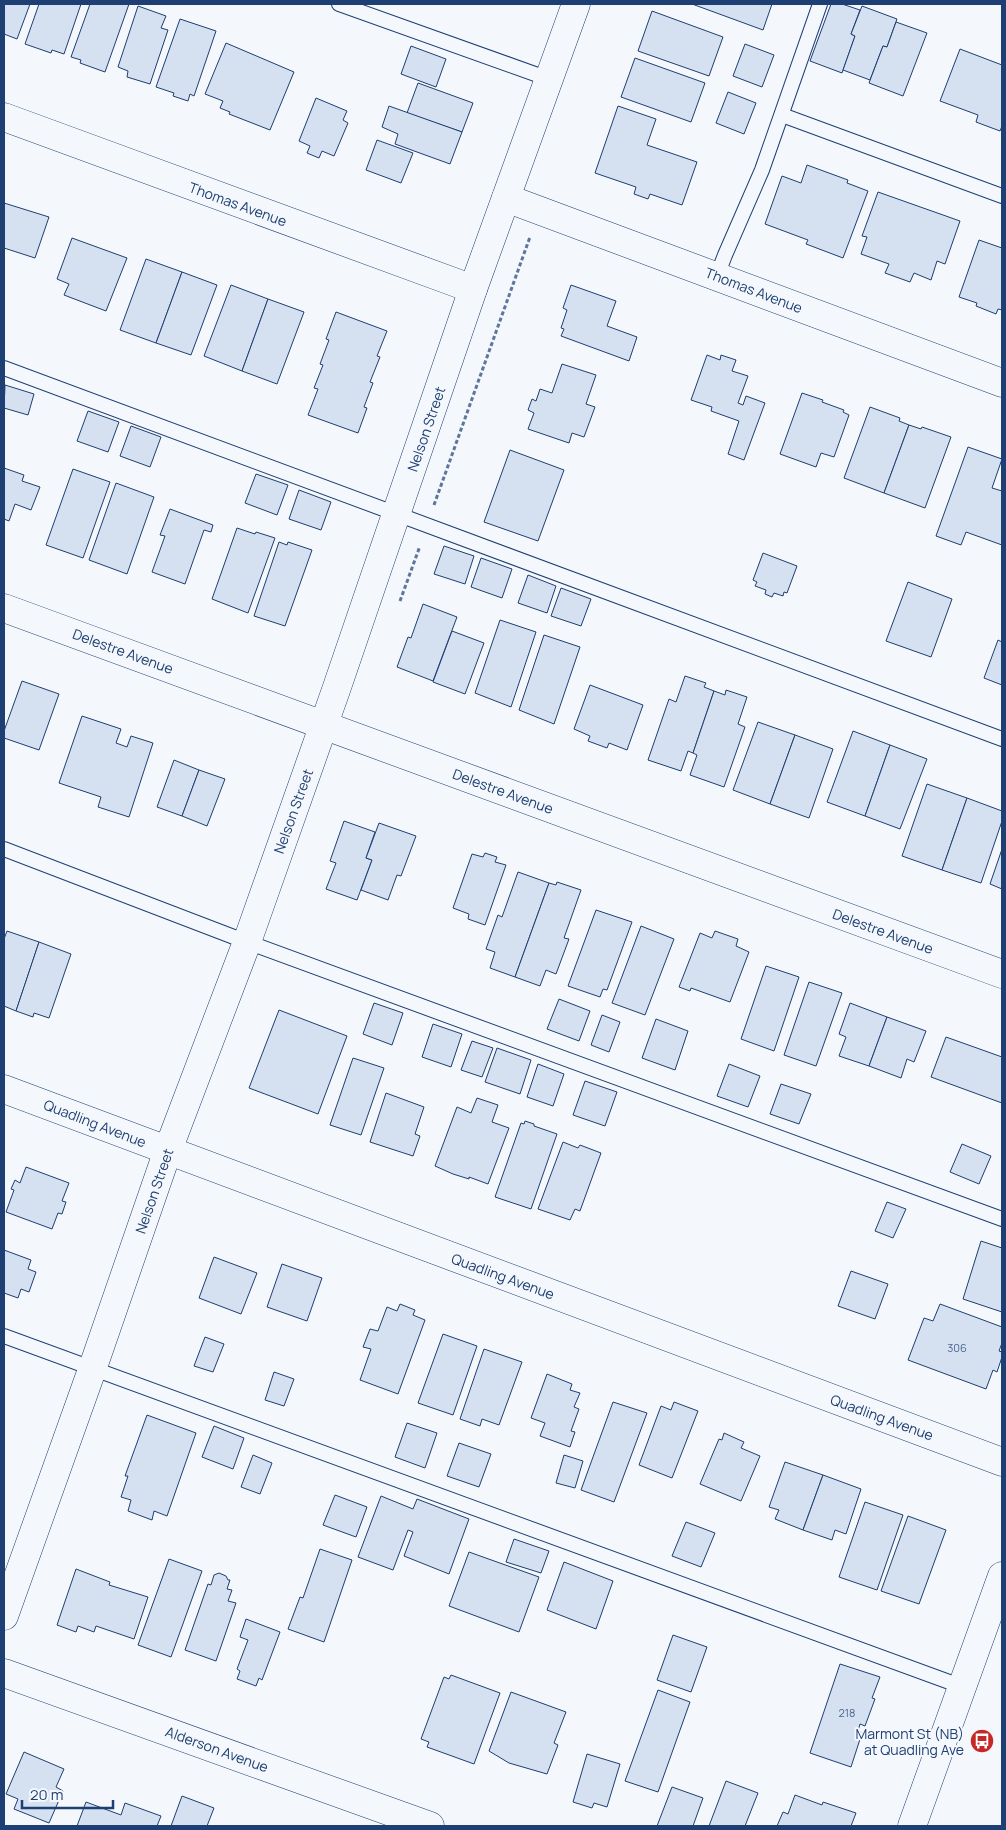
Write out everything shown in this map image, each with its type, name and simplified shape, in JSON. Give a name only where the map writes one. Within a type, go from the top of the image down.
[{"type":"street","name":"Nelson Street","points":[[4,1616],[168,1150],[247,942],[397,515],[473,290],[576,4]]},
{"type":"street","name":"Thomas Avenue","points":[[4,117],[473,290]]},
{"type":"street","name":"Thomas Avenue","points":[[506,198],[1002,383]]},
{"type":"street","name":"Delestre Avenue","points":[[4,608],[1002,974]]},
{"type":"street","name":"Quadling Avenue","points":[[4,1089],[1002,1462]]},
{"type":"street","points":[[912,1826],[963,1687],[997,1609],[1002,1576]]},
{"type":"street","name":"Alderson Avenue","points":[[4,1673],[430,1826]]},
{"type":"lane","points":[[338,4],[549,79]]},
{"type":"lane","points":[[717,276],[762,170],[820,4]]},
{"type":"lane","points":[[782,115],[1002,196]]},
{"type":"lane","points":[[4,368],[1002,739]]},
{"type":"lane","points":[[4,849],[247,942],[1002,1220]]},
{"type":"lane","points":[[4,1336],[963,1687]]},
{"type":"path","points":[[397,610],[531,234]]},
{"type":"building","points":[[4,4],[30,4],[17,39],[4,34]]},
{"type":"building","points":[[39,4],[81,4],[64,54],[52,50],[51,53],[25,44]]},
{"type":"building","points":[[90,4],[129,4],[105,72],[80,63],[81,60],[71,57]]},
{"type":"building","points":[[692,4],[772,4],[763,30]]},
{"type":"building","points":[[831,4],[842,4],[860,10],[851,34],[855,36],[842,73],[810,61]]},
{"type":"building","points":[[138,6],[166,16],[161,28],[168,30],[150,84],[127,77],[128,71],[118,67]]},
{"type":"building","points":[[862,6],[897,19],[887,47],[883,46],[870,80],[843,70],[855,36],[851,34]]},
{"type":"building","points":[[652,11],[723,37],[709,76],[638,51]]},
{"type":"building","points":[[180,19],[216,31],[194,96],[190,94],[188,101],[173,96],[174,93],[156,87]]},
{"type":"building","points":[[896,22],[927,33],[903,96],[869,83],[883,46],[887,47]]},
{"type":"building","points":[[226,43],[294,72],[270,130],[229,114],[230,112],[220,108],[223,101],[205,94]]},
{"type":"building","points":[[745,44],[774,55],[762,87],[733,76]]},
{"type":"building","points":[[411,46],[446,59],[436,87],[401,74]]},
{"type":"building","points":[[960,49],[1002,65],[1002,126],[1000,131],[976,122],[978,115],[940,101]]},
{"type":"building","points":[[635,58],[705,83],[691,122],[621,97]]},
{"type":"building","points":[[418,83],[473,103],[462,132],[407,113]]},
{"type":"building","points":[[728,92],[756,103],[744,134],[716,123]]},
{"type":"building","points":[[316,98],[347,111],[343,120],[348,123],[334,156],[322,151],[319,158],[307,153],[310,146],[299,141]]},
{"type":"building","points":[[389,106],[462,132],[450,164],[395,144],[398,134],[382,127]]},
{"type":"building","points":[[618,106],[656,119],[647,145],[697,162],[682,205],[650,194],[648,199],[634,194],[636,187],[595,173]]},
{"type":"building","points":[[377,140],[413,153],[401,183],[366,170]]},
{"type":"building","points":[[807,165],[848,180],[847,183],[868,191],[843,258],[806,244],[808,240],[765,224],[782,176],[801,183]]},
{"type":"building","points":[[878,192],[960,221],[945,264],[937,261],[931,280],[914,273],[910,282],[885,273],[889,264],[861,254],[867,237],[862,236]]},
{"type":"building","points":[[4,203],[49,217],[35,258],[4,248]]},
{"type":"building","points":[[72,238],[127,258],[106,311],[64,295],[69,284],[57,279]]},
{"type":"building","points":[[979,240],[1002,248],[1002,310],[998,309],[996,314],[976,306],[977,303],[959,297]]},
{"type":"building","points":[[146,259],[182,272],[156,343],[120,330]]},
{"type":"building","points":[[182,272],[217,285],[191,355],[156,343]]},
{"type":"building","points":[[231,285],[268,299],[242,371],[204,356]]},
{"type":"building","points":[[571,285],[616,301],[607,326],[637,337],[629,361],[561,336],[564,329],[561,328],[567,310],[563,308]]},
{"type":"building","points":[[268,299],[304,312],[277,384],[242,371]]},
{"type":"building","points":[[336,312],[387,331],[377,356],[380,357],[370,382],[373,383],[364,407],[367,408],[358,433],[308,415],[318,389],[314,388],[323,365],[320,364],[329,340],[326,339]]},
{"type":"building","points":[[707,355],[720,360],[721,355],[736,360],[732,371],[748,376],[738,403],[743,405],[746,396],[765,403],[744,460],[728,454],[739,421],[711,411],[712,407],[691,400]]},
{"type":"building","points":[[562,364],[596,375],[586,404],[595,407],[584,437],[572,433],[569,443],[528,429],[534,413],[528,410],[532,399],[536,401],[540,389],[552,393]]},
{"type":"building","points":[[5,385],[34,394],[28,415],[4,408]]},
{"type":"building","points":[[802,393],[823,400],[822,402],[844,410],[843,412],[849,415],[834,457],[821,453],[816,467],[780,454]]},
{"type":"building","points":[[870,407],[900,418],[899,421],[909,425],[884,493],[844,478]]},
{"type":"building","points":[[88,411],[119,422],[108,452],[77,441]]},
{"type":"building","points":[[909,425],[921,429],[922,427],[951,437],[925,508],[884,493]]},
{"type":"building","points":[[131,426],[161,437],[150,467],[120,456]]},
{"type":"building","points":[[968,447],[1002,459],[992,488],[1002,491],[1002,545],[966,532],[961,545],[936,536]]},
{"type":"building","points":[[510,450],[564,470],[538,541],[484,522]]},
{"type":"building","points":[[4,468],[24,475],[22,481],[40,487],[31,510],[15,504],[9,521],[4,519]]},
{"type":"building","points":[[73,469],[110,482],[83,558],[46,545]]},
{"type":"building","points":[[256,474],[288,485],[277,515],[245,503]]},
{"type":"building","points":[[116,483],[154,497],[127,574],[89,560]]},
{"type":"building","points":[[299,490],[331,502],[321,530],[289,519]]},
{"type":"building","points":[[170,509],[213,525],[211,532],[204,530],[185,584],[152,572],[165,536],[160,535]]},
{"type":"building","points":[[237,528],[275,538],[248,613],[212,599]]},
{"type":"building","points":[[279,542],[287,545],[288,542],[312,550],[285,626],[254,616]]},
{"type":"building","points":[[444,546],[474,556],[465,584],[434,574]]},
{"type":"building","points":[[763,553],[797,566],[787,593],[784,592],[783,596],[774,593],[772,597],[765,594],[766,590],[755,586],[757,582],[753,580]]},
{"type":"building","points":[[481,558],[512,569],[502,598],[471,587]]},
{"type":"building","points":[[528,575],[556,586],[547,613],[518,603]]},
{"type":"building","points":[[908,582],[952,599],[931,657],[886,641]]},
{"type":"building","points":[[561,588],[591,599],[581,626],[551,616]]},
{"type":"building","points":[[423,604],[457,617],[433,681],[397,667],[408,637],[411,638]]},
{"type":"building","points":[[500,620],[536,632],[511,707],[475,693]]},
{"type":"building","points":[[452,631],[484,643],[465,694],[433,682]]},
{"type":"building","points":[[544,635],[580,647],[554,724],[519,710]]},
{"type":"building","points":[[998,640],[1002,642],[1002,685],[984,678]]},
{"type":"building","points":[[685,676],[706,683],[704,687],[714,691],[693,753],[688,751],[681,771],[648,760],[669,699],[676,702]]},
{"type":"building","points":[[22,681],[59,694],[39,750],[4,738],[4,731]]},
{"type":"building","points":[[590,685],[643,705],[627,750],[609,743],[607,748],[588,741],[590,736],[574,729]]},
{"type":"building","points":[[726,690],[747,697],[738,724],[745,727],[724,787],[690,775],[697,755],[693,753],[714,691],[725,695]]},
{"type":"building","points":[[82,716],[121,729],[116,743],[127,747],[131,736],[153,743],[129,817],[98,807],[101,797],[59,783]]},
{"type":"building","points":[[758,722],[795,735],[770,804],[733,790]]},
{"type":"building","points":[[853,731],[890,745],[865,816],[827,802]]},
{"type":"building","points":[[795,735],[833,749],[809,818],[770,804]]},
{"type":"building","points":[[890,745],[927,759],[900,829],[865,816]]},
{"type":"building","points":[[174,760],[199,770],[182,816],[157,807]]},
{"type":"building","points":[[199,770],[225,779],[207,826],[182,816]]},
{"type":"building","points":[[927,784],[967,798],[942,870],[902,856]]},
{"type":"building","points":[[967,798],[1002,811],[1002,821],[981,883],[942,870]]},
{"type":"building","points":[[344,821],[375,832],[366,858],[372,860],[357,900],[326,889],[336,863],[330,861]]},
{"type":"building","points":[[379,823],[416,836],[401,876],[397,875],[388,900],[361,890],[372,860],[366,858]]},
{"type":"building","points":[[1002,849],[1002,889],[990,884]]},
{"type":"building","points":[[485,853],[497,857],[495,862],[506,865],[485,925],[468,919],[469,914],[453,908],[472,854],[483,857]]},
{"type":"building","points":[[518,872],[549,883],[515,977],[490,968],[495,952],[486,949],[498,915],[502,917]]},
{"type":"building","points":[[557,882],[581,890],[564,938],[569,939],[556,974],[546,970],[540,986],[515,977],[549,883],[556,885]]},
{"type":"building","points":[[596,910],[632,922],[607,990],[603,989],[600,997],[568,986]]},
{"type":"building","points":[[641,926],[674,939],[645,1015],[612,1003]]},
{"type":"building","points":[[7,931],[39,942],[16,1011],[4,1006],[4,939]]},
{"type":"building","points":[[715,931],[738,939],[736,946],[749,952],[730,1002],[691,988],[690,991],[679,987],[700,933],[712,938]]},
{"type":"building","points":[[39,942],[71,954],[49,1018],[34,1013],[33,1017],[16,1011]]},
{"type":"building","points":[[766,966],[799,977],[774,1051],[741,1039]]},
{"type":"building","points":[[809,982],[842,993],[816,1066],[784,1055]]},
{"type":"building","points":[[559,999],[590,1011],[579,1041],[547,1029]]},
{"type":"building","points":[[374,1003],[403,1013],[392,1045],[363,1034]]},
{"type":"building","points":[[850,1003],[887,1017],[869,1066],[839,1056],[846,1037],[839,1034]]},
{"type":"building","points":[[279,1010],[347,1036],[318,1114],[249,1088]]},
{"type":"building","points":[[602,1015],[620,1022],[609,1052],[591,1045]]},
{"type":"building","points":[[887,1017],[926,1031],[914,1062],[907,1059],[901,1078],[869,1066]]},
{"type":"building","points":[[656,1019],[688,1031],[675,1070],[642,1058]]},
{"type":"building","points":[[433,1024],[462,1034],[451,1067],[422,1057]]},
{"type":"building","points":[[946,1037],[1002,1057],[1002,1103],[931,1077]]},
{"type":"building","points":[[472,1041],[493,1048],[482,1077],[461,1070]]},
{"type":"building","points":[[497,1048],[531,1060],[520,1094],[485,1082]]},
{"type":"building","points":[[353,1058],[384,1068],[361,1135],[330,1125]]},
{"type":"building","points":[[538,1064],[564,1074],[553,1106],[527,1097]]},
{"type":"building","points":[[729,1064],[760,1076],[748,1107],[717,1096]]},
{"type":"building","points":[[585,1081],[617,1092],[605,1126],[573,1115]]},
{"type":"building","points":[[781,1084],[811,1094],[799,1124],[770,1114]]},
{"type":"building","points":[[386,1093],[424,1107],[415,1134],[420,1136],[413,1156],[370,1142]]},
{"type":"building","points":[[477,1098],[498,1105],[492,1122],[509,1128],[488,1184],[469,1177],[469,1179],[453,1174],[435,1166],[457,1107],[471,1113]]},
{"type":"building","points":[[525,1121],[557,1134],[531,1209],[495,1197],[521,1123],[524,1124]]},
{"type":"building","points":[[563,1142],[578,1148],[580,1145],[601,1153],[580,1211],[575,1209],[570,1220],[538,1209]]},
{"type":"building","points":[[962,1144],[991,1156],[979,1184],[950,1172]]},
{"type":"building","points":[[26,1167],[69,1183],[62,1201],[66,1202],[62,1214],[58,1213],[52,1229],[6,1212],[14,1190],[11,1189],[15,1180],[20,1183]]},
{"type":"building","points":[[887,1202],[906,1209],[893,1238],[875,1231]]},
{"type":"building","points":[[981,1241],[1002,1248],[1002,1312],[963,1299]]},
{"type":"building","points":[[4,1250],[31,1260],[28,1269],[36,1272],[29,1292],[21,1289],[18,1298],[4,1293]]},
{"type":"building","points":[[214,1257],[257,1273],[241,1314],[199,1298]]},
{"type":"building","points":[[282,1264],[322,1278],[307,1321],[267,1307]]},
{"type":"building","points":[[851,1271],[888,1284],[875,1319],[838,1306]]},
{"type":"building","points":[[400,1304],[415,1310],[413,1315],[425,1320],[398,1394],[360,1380],[371,1349],[363,1347],[370,1329],[378,1331],[387,1307],[397,1311]]},
{"type":"building","points":[[940,1304],[1002,1327],[1002,1343],[999,1351],[1002,1352],[1002,1357],[997,1372],[993,1370],[986,1389],[908,1360],[924,1318],[933,1321]]},
{"type":"building","points":[[443,1334],[477,1346],[453,1415],[418,1403]]},
{"type":"building","points":[[205,1337],[224,1344],[213,1372],[194,1366]]},
{"type":"building","points":[[484,1349],[522,1362],[499,1425],[482,1419],[480,1426],[460,1419]]},
{"type":"building","points":[[274,1372],[294,1379],[284,1406],[265,1400]]},
{"type":"building","points":[[547,1374],[572,1384],[570,1390],[580,1393],[574,1407],[579,1409],[571,1431],[575,1432],[570,1447],[540,1436],[545,1423],[531,1418]]},
{"type":"building","points":[[613,1402],[647,1413],[614,1502],[581,1490]]},
{"type":"building","points":[[674,1402],[698,1411],[672,1478],[639,1465],[661,1406],[671,1410]]},
{"type":"building","points":[[147,1415],[196,1433],[167,1516],[154,1511],[152,1520],[128,1511],[131,1500],[121,1497],[128,1476],[125,1476]]},
{"type":"building","points":[[407,1423],[437,1433],[425,1468],[395,1457]]},
{"type":"building","points":[[214,1426],[244,1438],[233,1469],[202,1457]]},
{"type":"building","points":[[724,1433],[744,1442],[741,1448],[760,1456],[741,1501],[700,1484],[719,1439],[722,1440]]},
{"type":"building","points":[[459,1443],[491,1454],[479,1487],[447,1476]]},
{"type":"building","points":[[253,1455],[272,1463],[260,1494],[241,1487]]},
{"type":"building","points":[[564,1455],[583,1461],[575,1488],[556,1483]]},
{"type":"building","points":[[785,1462],[823,1475],[803,1530],[775,1519],[779,1510],[769,1507]]},
{"type":"building","points":[[823,1475],[861,1489],[846,1534],[835,1530],[832,1540],[803,1530]]},
{"type":"building","points":[[335,1495],[367,1507],[356,1537],[323,1525]]},
{"type":"building","points":[[381,1496],[413,1509],[417,1499],[469,1519],[449,1574],[404,1556],[413,1532],[408,1530],[393,1570],[358,1557]]},
{"type":"building","points":[[865,1502],[903,1515],[877,1590],[839,1577]]},
{"type":"building","points":[[908,1516],[946,1530],[919,1604],[881,1591]]},
{"type":"building","points":[[686,1522],[715,1533],[701,1567],[672,1556]]},
{"type":"building","points":[[514,1539],[549,1551],[541,1573],[506,1562]]},
{"type":"building","points":[[320,1549],[352,1560],[324,1642],[288,1629],[300,1597],[303,1598]]},
{"type":"building","points":[[469,1552],[539,1577],[519,1632],[449,1606]]},
{"type":"building","points":[[169,1559],[202,1571],[171,1657],[138,1645]]},
{"type":"building","points":[[564,1562],[613,1581],[596,1629],[547,1610]]},
{"type":"building","points":[[76,1569],[110,1582],[109,1585],[148,1597],[134,1639],[96,1626],[94,1632],[78,1626],[76,1632],[57,1625]]},
{"type":"building","points":[[219,1573],[230,1580],[227,1589],[232,1590],[228,1601],[236,1603],[216,1661],[185,1650],[208,1584],[211,1585],[214,1575]]},
{"type":"building","points":[[246,1619],[280,1632],[262,1680],[259,1678],[256,1686],[237,1679],[240,1671],[237,1669],[248,1640],[240,1637]]},
{"type":"building","points":[[673,1635],[707,1647],[691,1692],[657,1680]]},
{"type":"building","points":[[840,1664],[880,1677],[872,1698],[875,1699],[865,1726],[860,1724],[858,1731],[862,1733],[851,1767],[810,1753]]},
{"type":"building","points":[[451,1675],[500,1693],[474,1764],[427,1747],[429,1742],[421,1739],[444,1677],[449,1679]]},
{"type":"building","points":[[658,1690],[690,1702],[658,1792],[625,1781]]},
{"type":"building","points":[[511,1692],[566,1712],[554,1743],[558,1745],[547,1774],[509,1763],[489,1751]]},
{"type":"building","points":[[24,1752],[64,1769],[56,1787],[63,1791],[49,1823],[14,1809],[18,1799],[6,1794]]},
{"type":"building","points":[[587,1754],[620,1764],[607,1807],[594,1803],[592,1808],[573,1802]]},
{"type":"building","points":[[726,1781],[758,1793],[745,1826],[709,1826]]},
{"type":"building","points":[[672,1787],[703,1798],[693,1826],[657,1826]]},
{"type":"building","points":[[795,1795],[822,1805],[823,1802],[856,1813],[851,1826],[777,1826],[783,1812],[788,1814]]},
{"type":"building","points":[[182,1796],[214,1808],[207,1826],[171,1826]]},
{"type":"building","points":[[86,1802],[121,1815],[125,1803],[161,1816],[157,1826],[77,1826]]},
{"type":"place","name":"Marmont St (NB) at Quadling Ave","points":[[982,1741]]}]
